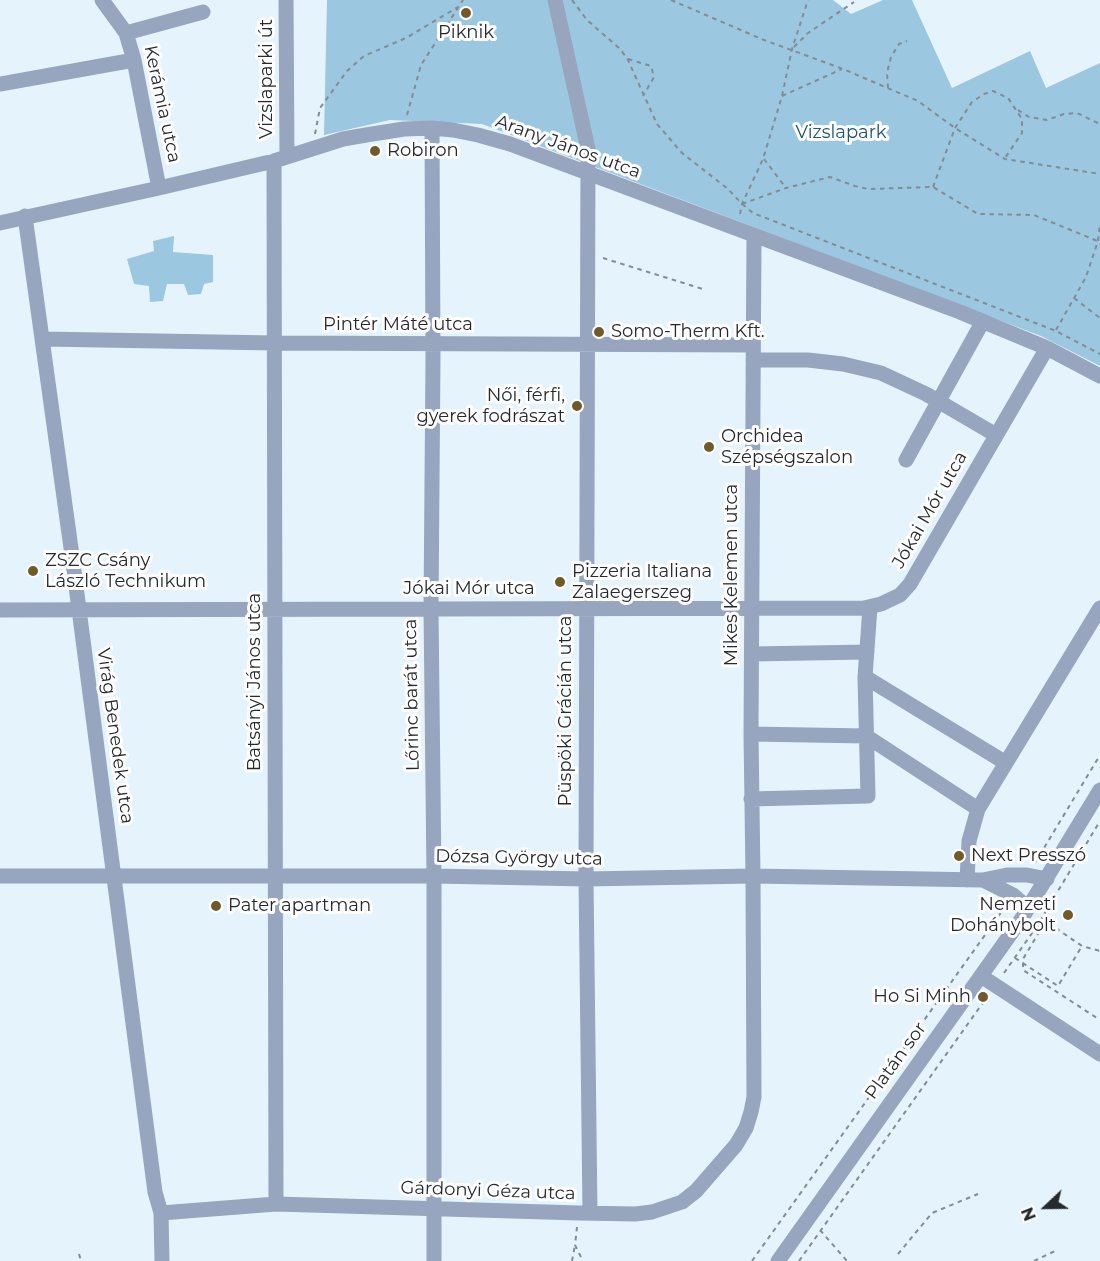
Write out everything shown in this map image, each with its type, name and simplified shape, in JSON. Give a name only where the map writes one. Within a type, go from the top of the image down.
[{"type":"street","name":"Kerámia utca","points":[[102,0],[126,33],[134,60],[159,188]]},
{"type":"street","name":"Vizslaparki út","points":[[280,159],[286,0]]},
{"type":"street","name":"Püspöki Grácián utca","points":[[555,0],[588,149],[585,1213]]},
{"type":"street","points":[[126,33],[203,12]]},
{"type":"street","points":[[0,84],[134,60]]},
{"type":"street","name":"Arany János utca","points":[[0,223],[280,159],[343,139],[404,129],[432,128],[478,135],[510,144],[983,321],[1047,348],[1100,376]]},
{"type":"street","name":"Lőrinc barát utca","points":[[432,128],[434,344],[431,609],[434,1261]]},
{"type":"street","name":"Batsányi János utca","points":[[276,1204],[275,344],[280,159]]},
{"type":"street","name":"Virág Benedek utca","points":[[25,216],[154,1180],[161,1213],[162,1261]]},
{"type":"street","name":"Mikes Kelemen utca","points":[[754,236],[751,608],[754,1097]]},
{"type":"street","points":[[906,460],[983,321]]},
{"type":"street","name":"Pintér Máté utca","points":[[42,339],[275,344],[587,345],[753,352],[843,364],[881,373],[938,401],[996,435]]},
{"type":"street","name":"Jókai Mór utca","points":[[0,610],[870,607],[900,595],[910,584],[1047,348]]},
{"type":"street","points":[[751,799],[868,796],[865,677],[870,607]]},
{"type":"street","points":[[967,880],[969,841],[978,809],[1100,608]]},
{"type":"street","points":[[752,654],[867,652]]},
{"type":"street","points":[[865,677],[1006,763]]},
{"type":"street","points":[[751,735],[866,736],[978,809]]},
{"type":"street","name":"Platán sor","points":[[778,1261],[1025,913],[1100,790]]},
{"type":"street","points":[[983,880],[1007,875],[1028,875],[1047,879]]},
{"type":"street","name":"Dózsa György utca","points":[[0,876],[275,878],[434,876],[586,879],[753,876],[983,880],[1013,896],[1025,913]]},
{"type":"street","points":[[981,976],[1100,1054]]},
{"type":"street","name":"Gárdonyi Géza utca","points":[[161,1213],[276,1204],[585,1213],[652,1212],[682,1202],[696,1191],[736,1145],[752,1112],[754,1097]]},
{"type":"path","points":[[404,129],[410,100],[422,65],[463,0]]},
{"type":"path","points":[[572,0],[587,20],[627,58],[657,124],[682,153],[728,189],[753,213],[1056,331],[1100,354]]},
{"type":"path","points":[[671,0],[764,40],[843,69],[918,101],[955,128],[1005,159],[1100,174]]},
{"type":"path","points":[[742,204],[763,159],[782,96],[792,49],[808,0]]},
{"type":"path","points":[[792,49],[808,33],[854,2]]},
{"type":"path","points":[[314,150],[315,128],[320,108],[346,71],[364,56],[406,38],[458,7]]},
{"type":"path","points":[[888,88],[887,72],[891,57],[899,44],[907,41]]},
{"type":"path","points":[[627,58],[651,66],[654,77],[643,96]]},
{"type":"path","points":[[782,96],[843,69]]},
{"type":"path","points":[[933,187],[955,128],[972,102],[993,91],[1008,98],[1023,119],[1022,133],[1005,159]]},
{"type":"path","points":[[1016,108],[1029,117],[1047,120],[1077,113],[1100,124]]},
{"type":"path","points":[[763,159],[786,188]]},
{"type":"path","points":[[742,204],[786,188],[830,177],[868,189],[933,187],[978,214],[1034,216],[1099,241]]},
{"type":"path","points":[[1056,331],[1086,277],[1099,241],[1100,223]]},
{"type":"path","points":[[587,253],[706,290]]},
{"type":"path","points":[[1074,298],[1100,318]]},
{"type":"path","points":[[1028,875],[1100,754]]},
{"type":"path","points":[[799,1261],[1037,926],[1100,821]]},
{"type":"path","points":[[752,1261],[1013,896]]},
{"type":"path","points":[[1025,913],[1041,928],[1022,962],[1023,970],[1100,1020]]},
{"type":"path","points":[[1041,918],[1082,946],[1100,951]]},
{"type":"path","points":[[1015,958],[1058,986],[1082,946]]},
{"type":"path","points":[[898,1254],[933,1213],[978,1194]]},
{"type":"path","points":[[572,1261],[585,1213]]},
{"type":"path","points":[[820,1230],[848,1261]]},
{"type":"path","points":[[575,1245],[583,1261]]},
{"type":"path","points":[[1034,1261],[1057,1250]]},
{"type":"path","points":[[79,1254],[81,1261]]},
{"type":"green space","name":"Vizslapark","points":[[327,0],[833,0],[851,14],[883,0],[912,0],[952,88],[1030,51],[1046,88],[1100,63],[1100,366],[1041,336],[482,124],[390,120],[324,135]]},
{"type":"green space","points":[[174,236],[173,252],[213,255],[213,282],[204,284],[201,294],[188,295],[184,284],[167,284],[163,301],[150,302],[149,286],[134,284],[127,259],[154,251],[153,241]]},
{"type":"place","name":"Piknik","points":[[466,13]]},
{"type":"place","name":"Robiron","points":[[375,151]]},
{"type":"place","name":"Somo-Therm Kft.","points":[[599,332]]},
{"type":"place","name":"Női, férfi, gyerek fodrászat","points":[[577,406]]},
{"type":"place","name":"Orchidea Szépségszalon","points":[[709,447]]},
{"type":"place","name":"ZSZC Csány László Technikum","points":[[33,571]]},
{"type":"place","name":"Pizzeria Italiana Zalaegerszeg","points":[[560,582]]},
{"type":"place","name":"Next Presszó","points":[[959,856]]},
{"type":"place","name":"Pater apartman","points":[[216,906]]},
{"type":"place","name":"Nemzeti Dohánybolt","points":[[1068,915]]},
{"type":"place","name":"Ho Si Minh","points":[[983,997]]}]
